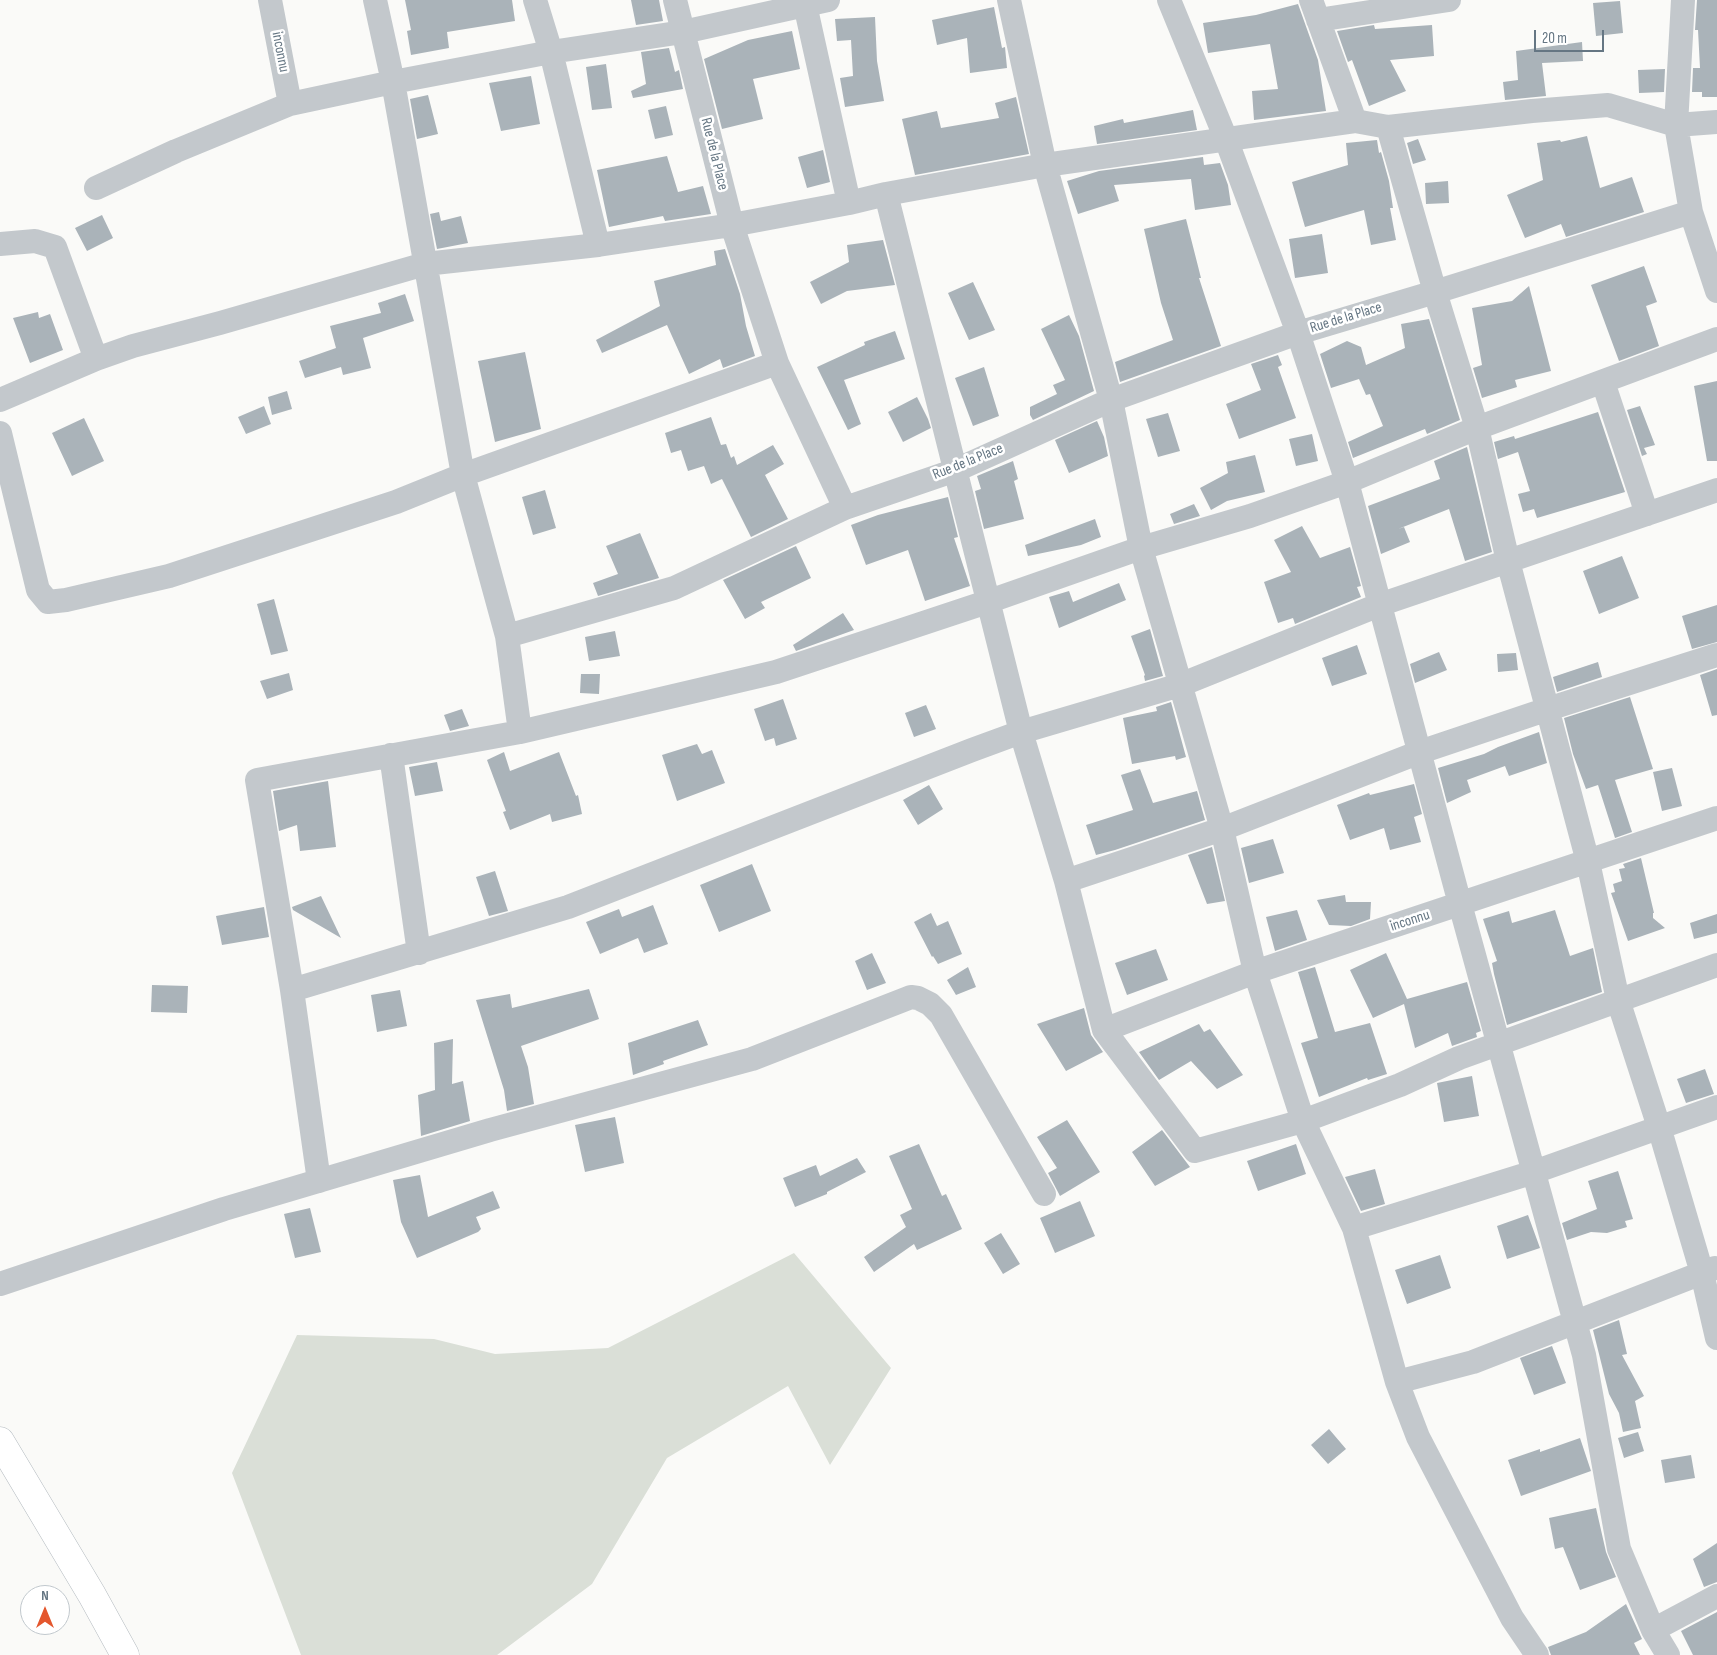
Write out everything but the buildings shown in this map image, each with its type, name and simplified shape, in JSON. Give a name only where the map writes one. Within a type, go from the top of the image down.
[{"type":"main road","points":[[0,1441],[92,1595],[125,1655]]},
{"type":"street","name":"inconnu","points":[[270,0],[290,104]]},
{"type":"street","points":[[375,0],[393,82],[463,475],[507,636],[520,732]]},
{"type":"street","points":[[535,0],[551,52],[598,245]]},
{"type":"street","name":"Rue de la Place","points":[[675,0],[732,225],[777,363],[845,508],[956,470],[1111,400],[1298,333],[1691,212]]},
{"type":"street","points":[[96,188],[176,151],[290,104],[551,52],[683,32],[804,2],[828,0]]},
{"type":"street","points":[[1009,0],[1045,165],[1111,400],[1141,548],[1222,829],[1255,972],[1304,1121],[1354,1228],[1397,1382],[1418,1437],[1512,1618],[1537,1655]]},
{"type":"street","points":[[1169,0],[1226,140],[1298,333],[1347,482],[1498,1044],[1584,1355],[1619,1549],[1653,1630],[1668,1655]]},
{"type":"street","points":[[1355,121],[1314,10],[1449,0]]},
{"type":"street","points":[[1683,0],[1676,125],[1691,212],[1717,291]]},
{"type":"street","points":[[804,2],[850,203]]},
{"type":"street","points":[[0,400],[96,359],[133,346],[425,264],[598,245],[732,225],[1045,165],[1355,121],[1388,127],[1532,111],[1608,105],[1676,125],[1717,122]]},
{"type":"street","points":[[1388,127],[1435,292],[1478,428],[1508,561],[1588,862],[1618,1000],[1659,1127],[1710,1270],[1717,1338]]},
{"type":"street","points":[[886,194],[956,470],[987,602],[1021,732],[1066,882],[1104,1030],[1195,1151],[1304,1121],[1400,1085],[1459,1058],[1717,965]]},
{"type":"street","points":[[0,244],[35,241],[55,247],[96,359]]},
{"type":"street","points":[[319,1181],[292,990],[257,780],[520,732],[776,672],[987,602],[1141,548],[1250,516],[1347,482],[1478,428],[1717,339]]},
{"type":"street","points":[[0,433],[38,590],[48,602],[66,600],[169,576],[396,502],[463,475],[777,363]]},
{"type":"street","points":[[1603,382],[1647,514]]},
{"type":"street","points":[[292,990],[568,907],[1021,732],[1180,685],[1379,605],[1717,490]]},
{"type":"street","points":[[507,636],[674,588],[845,508]]},
{"type":"street","points":[[1066,882],[1222,829],[1420,752],[1717,655]]},
{"type":"street","points":[[391,755],[419,953]]},
{"type":"street","name":"inconnu","points":[[1104,1030],[1255,972],[1717,818]]},
{"type":"street","points":[[0,1284],[224,1209],[500,1128],[752,1059],[911,997],[930,1004],[941,1015],[1044,1194]]},
{"type":"street","points":[[1354,1228],[1534,1172],[1717,1107]]},
{"type":"street","points":[[1397,1382],[1473,1362],[1710,1270]]},
{"type":"street","points":[[1653,1630],[1717,1596]]},
{"type":"shaded area","points":[[794,1253],[891,1368],[830,1465],[788,1386],[667,1458],[592,1584],[497,1655],[301,1655],[232,1473],[297,1335],[434,1339],[495,1354],[608,1348]]}]
